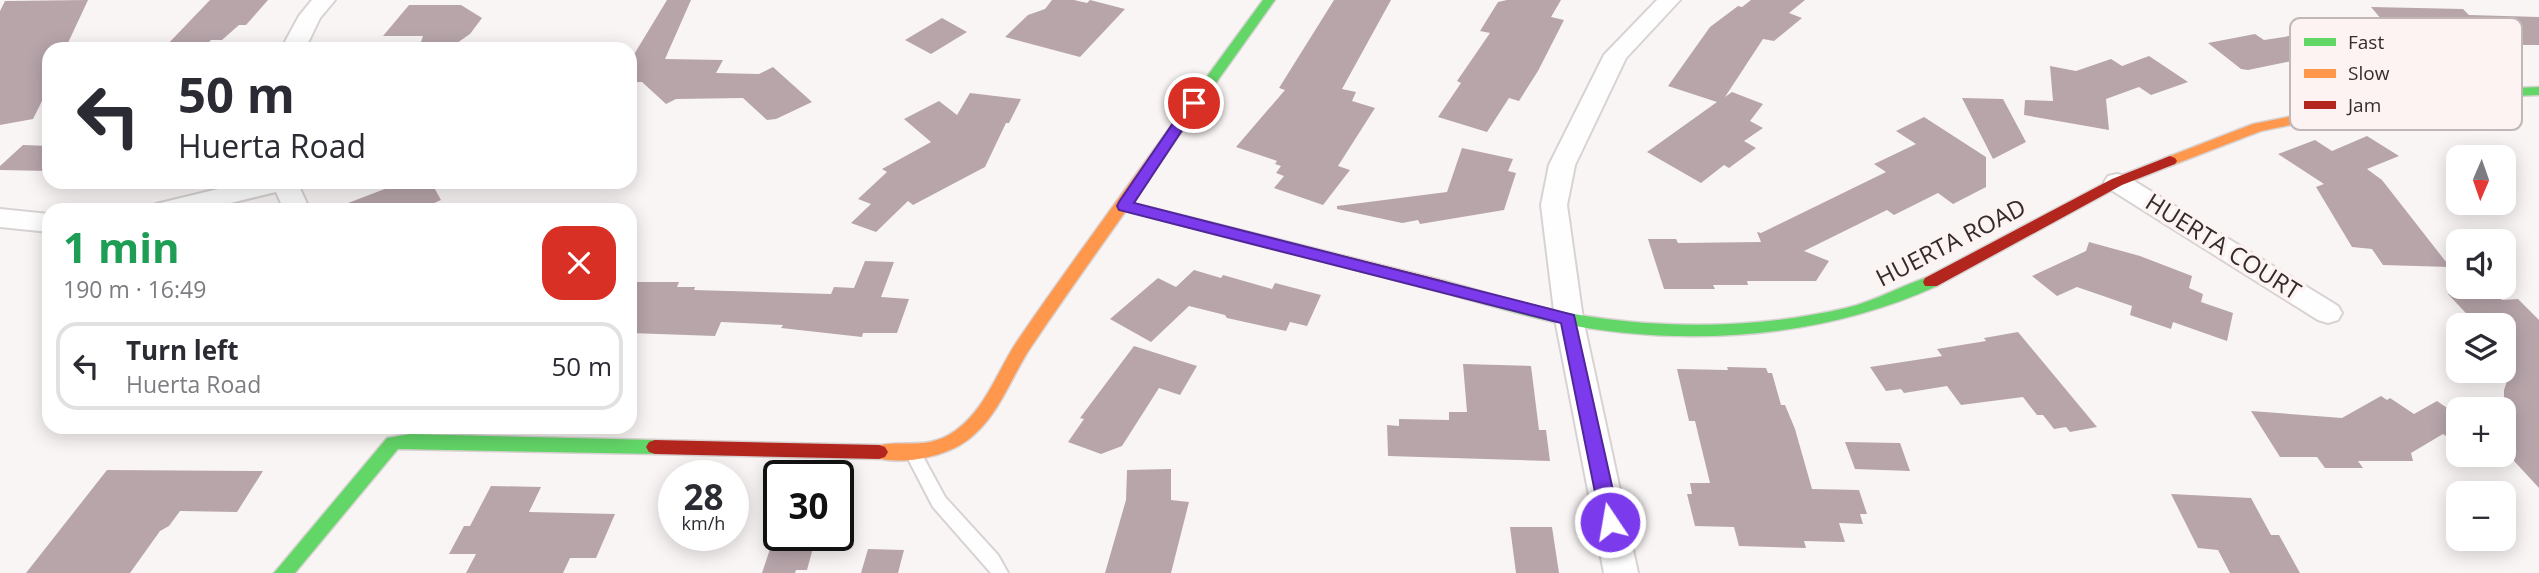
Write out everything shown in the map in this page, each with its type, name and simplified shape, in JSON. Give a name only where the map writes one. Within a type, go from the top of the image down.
[{"type":"street","points":[[297,42],[310,16],[324,0]]},
{"type":"street","points":[[284,573],[393,435],[423,441],[913,453],[952,442],[967,432],[982,416],[998,384],[1042,318],[1125,206],[1207,83],[1269,0]]},
{"type":"street","points":[[1621,573],[1569,319],[1553,205],[1562,165],[1616,55],[1669,0]]},
{"type":"street","name":"HUERTA ROAD","points":[[1125,206],[1569,319],[1652,328],[1734,329],[1839,318],[1912,293],[2117,182],[2198,148],[2258,127],[2290,120]]},
{"type":"street","name":"HUERTA COURT","points":[[2117,182],[2329,313]]},
{"type":"street","points":[[195,203],[254,189]]},
{"type":"street","points":[[0,218],[42,222]]},
{"type":"lane","points":[[913,453],[939,502],[992,560],[1000,573]]},
{"type":"building","points":[[88,0],[68,42],[42,42],[42,101],[33,119],[0,125],[0,11],[5,1]]},
{"type":"building","points":[[210,0],[268,0],[246,25],[239,25],[222,40],[170,42]]},
{"type":"building","points":[[667,0],[691,0],[665,59],[723,60],[716,73],[759,74],[773,67],[812,102],[776,119],[767,120],[743,98],[676,99],[666,104],[642,82],[637,82],[637,49]]},
{"type":"building","points":[[1052,0],[1087,3],[1090,0],[1125,9],[1080,57],[1005,37],[1028,15],[1045,9]]},
{"type":"building","points":[[1334,0],[1391,0],[1342,89],[1356,92],[1352,101],[1375,108],[1338,166],[1350,170],[1323,205],[1274,188],[1284,176],[1276,173],[1281,166],[1275,164],[1277,161],[1236,147],[1285,90],[1279,88]]},
{"type":"building","points":[[1561,0],[1551,17],[1564,20],[1538,71],[1519,101],[1509,98],[1487,132],[1438,117],[1461,83],[1457,81],[1490,33],[1480,31],[1498,2]]},
{"type":"building","points":[[1751,0],[1805,0],[1789,13],[1802,18],[1774,41],[1763,39],[1725,97],[1732,92],[1763,104],[1750,121],[1763,128],[1744,141],[1756,148],[1729,168],[1724,165],[1701,183],[1647,152],[1717,102],[1668,86],[1710,27],[1738,6],[1742,7]]},
{"type":"building","points":[[409,5],[461,5],[482,18],[470,34],[458,42],[421,42],[423,36],[383,36]]},
{"type":"building","points":[[2371,7],[2463,9],[2469,15],[2539,17],[2539,45],[2522,45],[2522,18],[2380,18]]},
{"type":"building","points":[[942,18],[967,32],[931,54],[905,40]]},
{"type":"building","points":[[2255,34],[2264,40],[2290,36],[2290,61],[2248,70],[2241,69],[2208,43]]},
{"type":"building","points":[[2149,56],[2188,82],[2151,95],[2139,87],[2106,99],[2109,130],[2024,115],[2025,100],[2053,101],[2050,66],[2076,71],[2111,59],[2122,66]]},
{"type":"building","points":[[970,93],[1021,99],[985,167],[913,205],[908,201],[876,232],[851,223],[871,204],[858,199],[887,172],[882,169],[931,142],[904,119],[939,101],[957,115]]},
{"type":"building","points":[[1962,98],[2003,99],[2026,142],[1993,159]]},
{"type":"building","points":[[1924,117],[1986,157],[1986,187],[1953,204],[1938,193],[1894,215],[1887,210],[1804,251],[1829,261],[1816,281],[1747,281],[1748,285],[1713,285],[1715,289],[1664,289],[1648,239],[1676,239],[1678,243],[1761,242],[1757,232],[1761,233],[1886,172],[1874,164],[1916,144],[1896,131]]},
{"type":"building","points":[[2367,136],[2399,156],[2367,169],[2382,180],[2446,262],[2446,267],[2383,265],[2372,249],[2352,247],[2316,187],[2324,184],[2278,154],[2315,140],[2332,151]]},
{"type":"building","points":[[23,145],[42,146],[42,171],[0,170],[0,166]]},
{"type":"building","points":[[1462,148],[1513,159],[1508,171],[1516,173],[1504,210],[1420,224],[1418,220],[1402,223],[1337,209],[1337,206],[1447,192]]},
{"type":"building","points":[[385,189],[435,189],[441,200],[434,203],[348,203]]},
{"type":"building","points":[[2089,242],[2140,256],[2192,276],[2189,288],[2203,294],[2201,302],[2233,313],[2227,341],[2173,322],[2171,329],[2130,315],[2132,306],[2077,287],[2057,296],[2032,276],[2086,251]]},
{"type":"building","points":[[865,261],[894,262],[881,297],[909,299],[897,333],[863,333],[862,337],[781,328],[783,325],[721,322],[715,336],[637,333],[637,282],[679,282],[677,287],[695,287],[694,290],[831,294],[834,287],[854,288]]},
{"type":"building","points":[[1194,270],[1272,289],[1275,283],[1321,295],[1307,326],[1290,322],[1286,331],[1227,318],[1225,315],[1189,306],[1151,342],[1110,319],[1158,278],[1176,287]]},
{"type":"building","points":[[2453,299],[2518,299],[2539,320],[2539,488],[2516,463],[2516,397],[2504,397],[2506,383],[2516,383],[2516,313],[2466,313]]},
{"type":"building","points":[[2018,332],[2097,427],[2070,432],[2066,427],[2054,429],[2043,415],[2037,415],[2023,397],[1961,405],[1947,386],[1904,393],[1901,389],[1886,391],[1870,367],[1942,356],[1937,349],[1986,341],[1984,338]]},
{"type":"building","points":[[1134,346],[1197,366],[1180,395],[1159,388],[1122,446],[1101,454],[1068,442],[1084,419],[1080,418]]},
{"type":"building","points":[[1463,364],[1531,366],[1539,430],[1546,430],[1550,461],[1388,456],[1387,425],[1399,426],[1399,419],[1449,420],[1449,412],[1467,412]]},
{"type":"building","points":[[1727,367],[1766,368],[1768,373],[1772,373],[1781,405],[1785,405],[1795,429],[1812,489],[1859,490],[1867,514],[1860,514],[1863,524],[1839,523],[1845,542],[1804,541],[1806,548],[1739,546],[1734,527],[1695,526],[1687,494],[1692,494],[1690,483],[1710,483],[1695,421],[1689,421],[1677,369],[1728,370]]},
{"type":"building","points":[[2381,396],[2387,400],[2390,398],[2414,414],[2437,401],[2446,407],[2446,436],[2443,434],[2411,453],[2413,461],[2358,461],[2363,468],[2325,468],[2317,457],[2280,457],[2251,411],[2342,418]]},
{"type":"building","points":[[1845,442],[1900,443],[1910,471],[1855,469]]},
{"type":"building","points":[[1171,469],[1171,500],[1189,502],[1171,573],[1105,573],[1126,500],[1127,470]]},
{"type":"building","points":[[107,470],[263,471],[237,512],[180,511],[169,526],[160,531],[130,573],[26,573]]},
{"type":"building","points":[[491,486],[541,487],[529,512],[615,514],[596,558],[570,558],[563,573],[466,573],[476,554],[449,554],[464,526],[470,526]]},
{"type":"building","points":[[2171,494],[2251,498],[2271,535],[2279,535],[2300,573],[2230,573],[2218,550],[2198,548]]},
{"type":"building","points":[[1510,527],[1552,527],[1559,573],[1516,573]]},
{"type":"building","points":[[868,549],[904,550],[898,573],[861,573]]},
{"type":"building","points":[[769,551],[812,551],[807,570],[796,570],[795,573],[762,573]]},
{"type":"traffic: fast","points":[[1186,115],[1269,0]]},
{"type":"traffic: fast","points":[[2522,92],[2539,91]]},
{"type":"traffic: fast","points":[[1445,287],[1569,319],[1658,329],[1706,330],[1754,328],[1848,313],[1892,300],[1931,282]]},
{"type":"traffic: fast","points":[[284,573],[393,443],[410,441],[655,447]]},
{"type":"traffic: slow","points":[[879,452],[911,452],[942,446],[961,436],[979,419],[1041,319],[1186,115]]},
{"type":"traffic: slow","points":[[2170,161],[2258,127],[2290,121]]},
{"type":"traffic: jam","points":[[1931,282],[2117,182],[2170,161]]},
{"type":"traffic: jam","points":[[1125,206],[1445,287]]},
{"type":"traffic: jam","points":[[655,447],[879,452]]},
{"type":"route","points":[[1194,103],[1125,206],[1569,319],[1610,522]]}]
